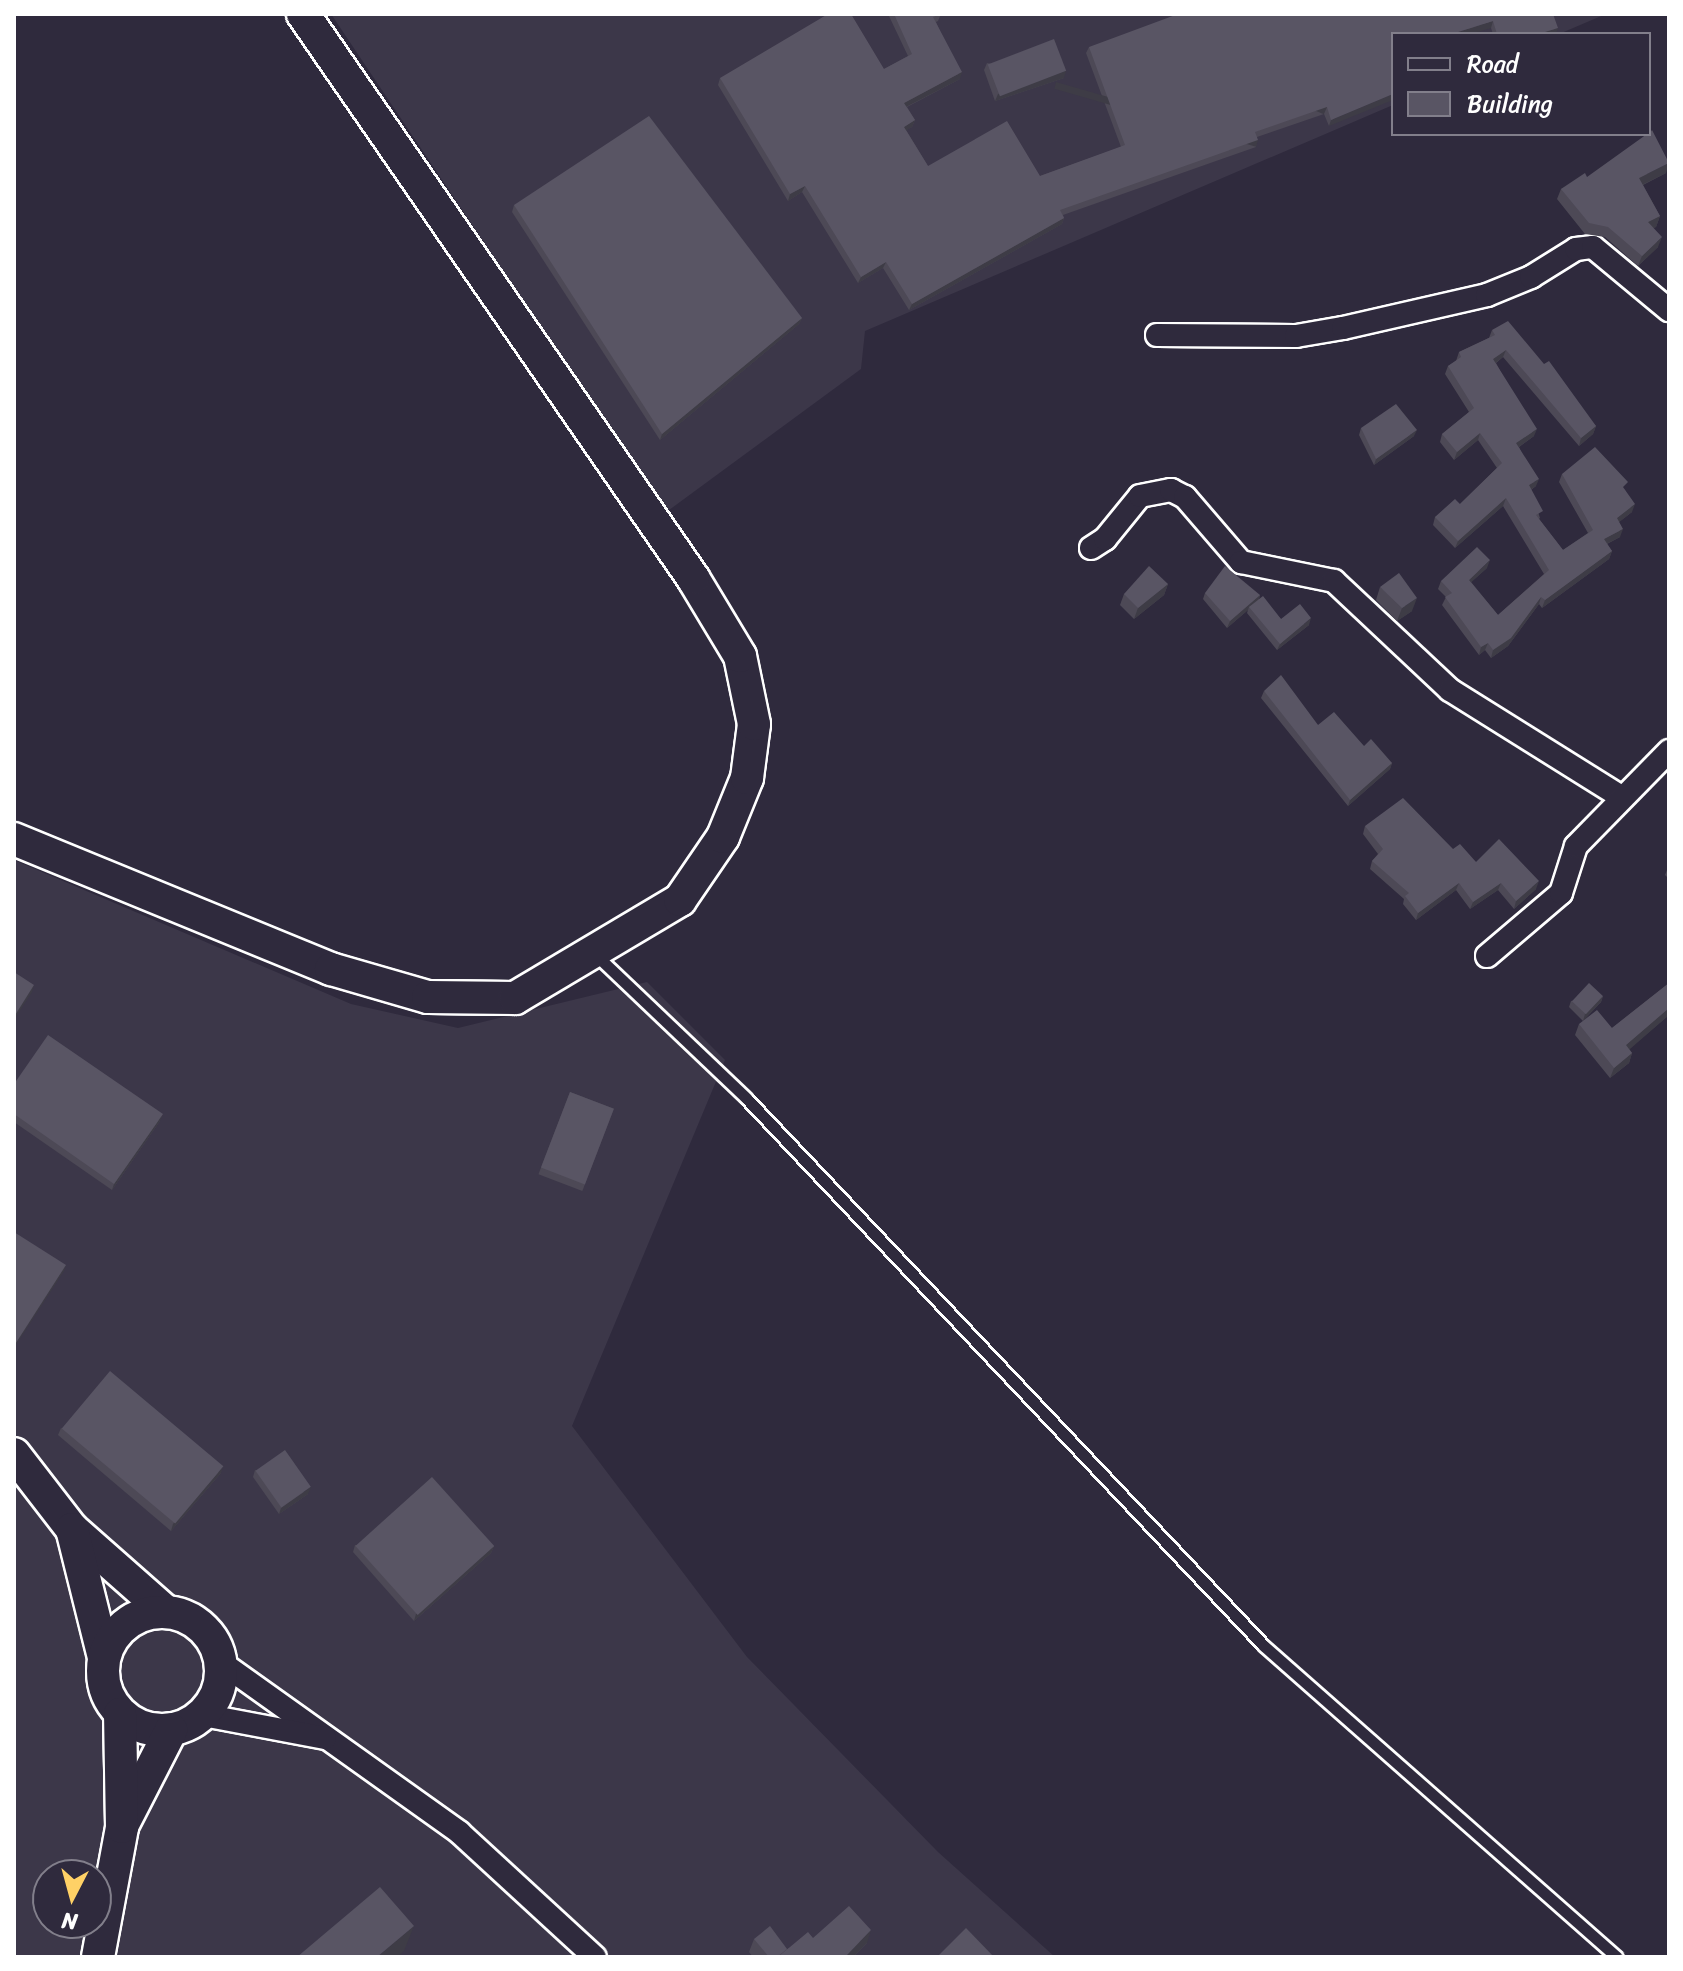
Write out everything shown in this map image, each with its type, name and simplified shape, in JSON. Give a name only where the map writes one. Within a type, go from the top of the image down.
[{"type":"main road","points":[[14,839],[331,969],[428,997],[515,998],[680,900],[723,837],[747,778],[754,724],[740,656],[693,578],[303,14]]},
{"type":"main road","points":[[14,1454],[72,1529],[166,1612],[203,1627],[222,1663],[221,1682],[203,1715],[171,1730],[135,1725],[120,1714],[105,1687],[104,1657],[72,1529]]},
{"type":"main road","points":[[104,1657],[127,1623],[166,1612]]},
{"type":"main road","points":[[98,1957],[122,1827],[120,1714]]},
{"type":"main road","points":[[122,1827],[171,1730]]},
{"type":"street","points":[[1157,335],[1296,336],[1343,328],[1487,295],[1531,277],[1576,249],[1593,247],[1669,310]]},
{"type":"street","points":[[1091,548],[1105,539],[1140,496],[1171,490],[1185,497],[1241,562],[1334,581],[1450,690],[1621,797]]},
{"type":"street","points":[[1487,956],[1561,893],[1576,846],[1669,751]]},
{"type":"street","points":[[222,1663],[334,1740],[460,1833],[595,1957]]},
{"type":"street","points":[[203,1715],[334,1740]]},
{"type":"lane","points":[[593,952],[746,1098],[1264,1646],[1617,1957]]},
{"type":"shaded area","points":[[331,14],[1606,14],[1564,32],[1391,32],[1391,106],[865,331],[861,369],[665,513]]},
{"type":"shaded area","points":[[14,860],[351,1004],[458,1028],[647,982],[725,1060],[572,1426],[747,1657],[938,1852],[1055,1957],[14,1957]]},
{"type":"building","points":[[828,14],[851,14],[884,69],[912,54],[894,14],[941,14],[933,17],[962,72],[904,103],[915,120],[904,127],[928,166],[1007,121],[1040,176],[1125,145],[1089,47],[1178,14],[1553,14],[1558,28],[1545,32],[1496,32],[1493,21],[1458,32],[1391,32],[1391,95],[1331,120],[1327,107],[1255,132],[1258,140],[1060,210],[1064,218],[912,304],[886,262],[861,277],[805,186],[790,194],[720,78]]},
{"type":"building","points":[[1054,39],[1066,71],[1000,96],[988,64]]},
{"type":"building","points":[[649,116],[802,318],[662,434],[514,205]]},
{"type":"building","points":[[1651,131],[1669,163],[1639,178],[1660,216],[1648,222],[1662,237],[1642,256],[1608,227],[1589,223],[1561,189],[1585,173],[1587,177],[1644,136],[1651,136]]},
{"type":"building","points":[[1508,321],[1544,364],[1549,361],[1596,426],[1581,438],[1506,350],[1493,359],[1537,429],[1516,443],[1539,479],[1529,485],[1543,511],[1536,515],[1563,550],[1593,530],[1562,474],[1595,447],[1628,482],[1623,487],[1635,504],[1617,518],[1623,529],[1604,539],[1612,551],[1545,600],[1541,597],[1511,638],[1493,650],[1488,643],[1481,647],[1445,597],[1452,593],[1441,581],[1477,547],[1490,560],[1469,580],[1498,615],[1549,570],[1506,498],[1458,541],[1435,517],[1455,499],[1460,504],[1502,463],[1480,433],[1457,452],[1442,434],[1474,408],[1448,366],[1461,357],[1459,352],[1495,335],[1492,330]]},
{"type":"building","points":[[1396,404],[1417,430],[1376,459],[1361,428]]},
{"type":"building","points":[[1149,566],[1168,584],[1138,608],[1124,594]]},
{"type":"building","points":[[1225,566],[1260,595],[1230,621],[1205,593]]},
{"type":"building","points":[[1399,573],[1417,598],[1402,608],[1380,587]]},
{"type":"building","points":[[1263,596],[1281,619],[1300,604],[1311,618],[1280,644],[1249,607]]},
{"type":"building","points":[[1281,675],[1318,725],[1334,712],[1364,746],[1371,739],[1392,763],[1350,800],[1264,691]]},
{"type":"building","points":[[1403,798],[1453,849],[1460,844],[1476,862],[1499,839],[1539,881],[1516,901],[1501,883],[1473,902],[1459,883],[1418,913],[1405,896],[1409,893],[1372,861],[1383,849],[1365,826]]},
{"type":"building","points":[[14,972],[34,985],[14,1017]]},
{"type":"building","points":[[1589,983],[1603,996],[1586,1014],[1572,1001]]},
{"type":"building","points":[[1669,983],[1669,1008],[1626,1045],[1632,1053],[1614,1068],[1579,1024],[1597,1010],[1612,1028]]},
{"type":"building","points":[[48,1035],[163,1114],[114,1184],[14,1114],[14,1084]]},
{"type":"building","points":[[570,1092],[614,1109],[585,1184],[541,1168]]},
{"type":"building","points":[[14,1232],[66,1265],[14,1346]]},
{"type":"building","points":[[110,1371],[223,1466],[175,1524],[62,1428]]},
{"type":"building","points":[[285,1450],[311,1487],[281,1508],[256,1471]]},
{"type":"building","points":[[432,1477],[494,1546],[418,1615],[355,1546]]},
{"type":"building","points":[[380,1887],[414,1926],[377,1957],[297,1957]]},
{"type":"building","points":[[849,1906],[871,1930],[845,1957],[778,1957],[808,1932],[813,1938]]},
{"type":"building","points":[[770,1926],[787,1949],[777,1957],[769,1957],[754,1939]]},
{"type":"building","points":[[966,1928],[994,1957],[937,1957]]}]
